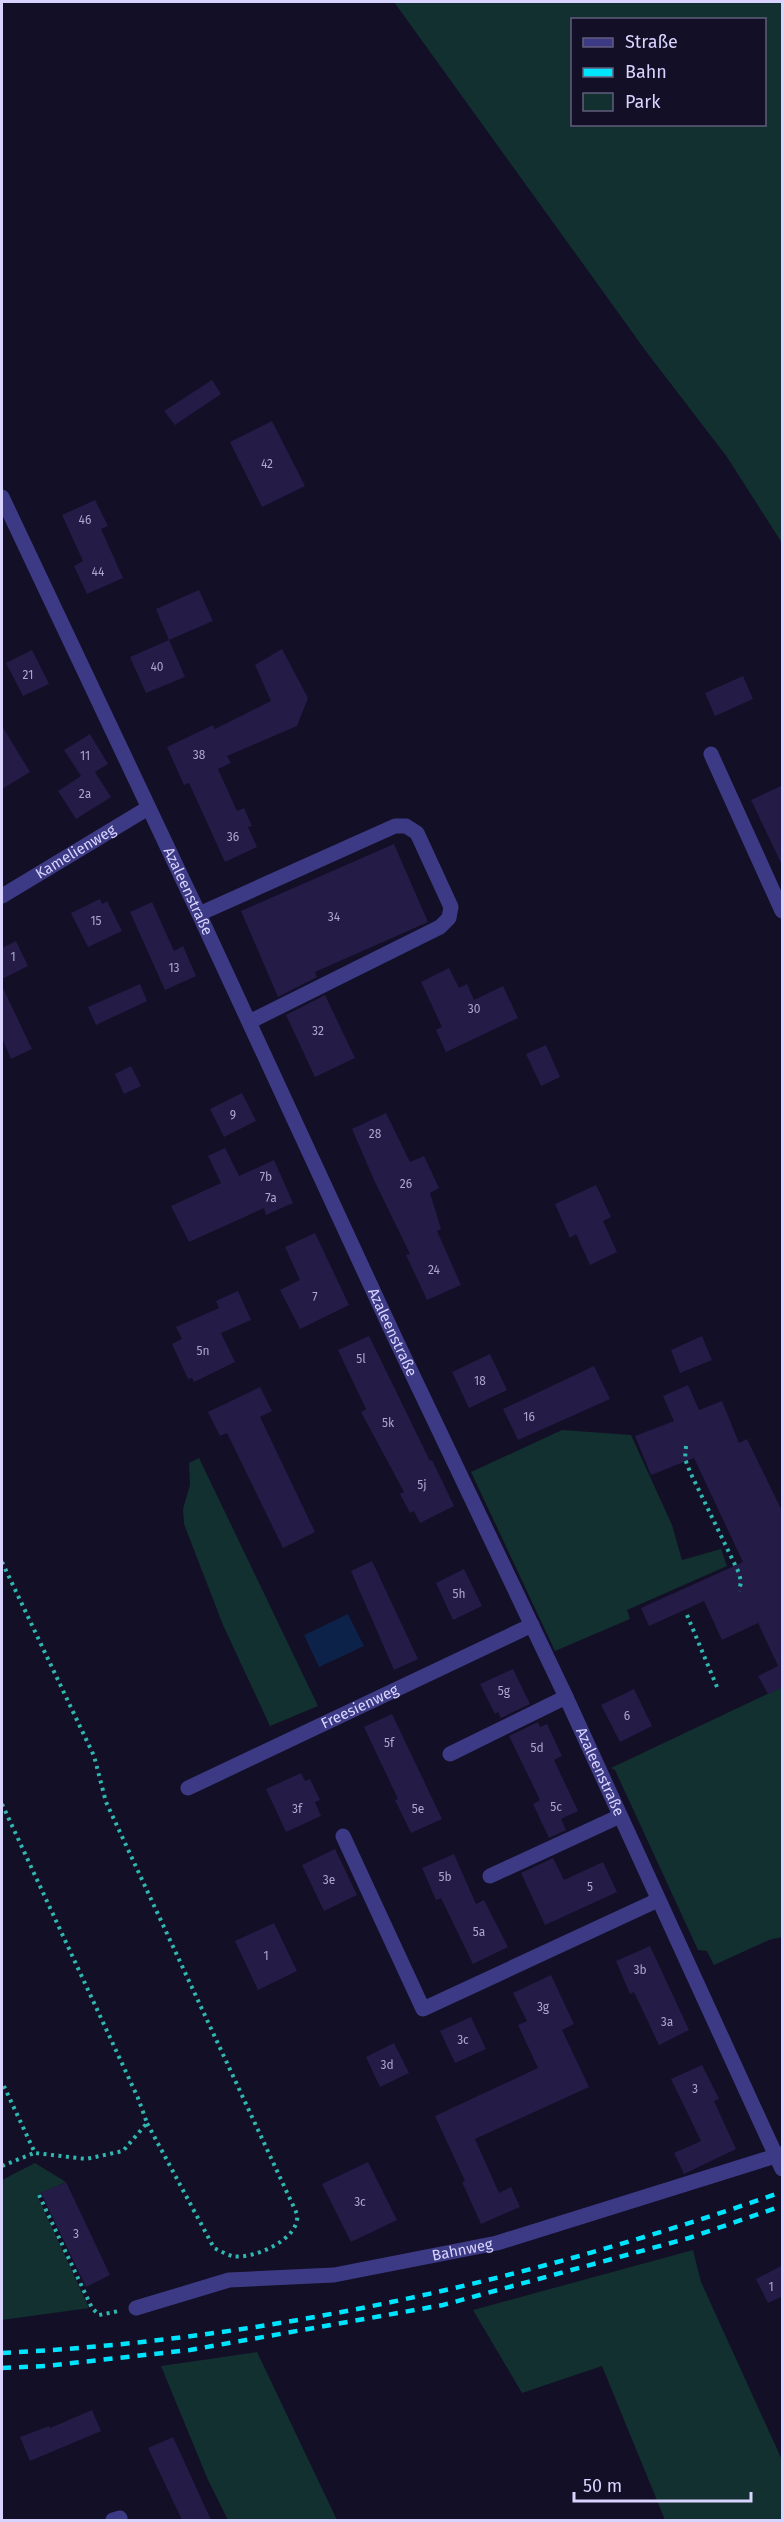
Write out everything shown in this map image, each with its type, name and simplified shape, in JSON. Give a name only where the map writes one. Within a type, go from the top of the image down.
[{"type":"street","name":"Azaleenstraße","points":[[2,497],[781,2160]]},
{"type":"street","points":[[711,754],[783,911]]},
{"type":"street","name":"Kamelienweg","points":[[2,896],[148,808]]},
{"type":"street","points":[[199,914],[395,826],[406,826],[417,833],[451,907],[449,918],[440,927],[249,1022]]},
{"type":"street","name":"Freesienweg","points":[[188,1788],[532,1625]]},
{"type":"street","points":[[450,1754],[566,1697]]},
{"type":"street","points":[[490,1876],[620,1816]]},
{"type":"street","points":[[343,1836],[423,2009],[658,1900]]},
{"type":"street","name":"Bahnweg","points":[[136,2308],[229,2280],[334,2275],[497,2243],[781,2160]]},
{"type":"path","points":[[686,1446],[685,1459],[738,1573],[741,1582],[739,1591]]},
{"type":"path","points":[[2,1562],[94,1756],[106,1802],[297,2214],[298,2222],[290,2237],[266,2250],[234,2256],[214,2248],[147,2123],[133,2087],[2,1804]]},
{"type":"path","points":[[687,1615],[717,1687]]},
{"type":"path","points":[[2,2082],[34,2153]]},
{"type":"path","points":[[2,2166],[34,2153],[86,2159],[123,2151],[147,2123]]},
{"type":"path","points":[[39,2195],[92,2308],[99,2314],[136,2308]]},
{"type":"green space","points":[[394,2],[782,2],[782,543],[727,457],[648,354]]},
{"type":"green space","points":[[562,1430],[631,1435],[672,1525],[682,1560],[721,1549],[727,1566],[627,1610],[630,1619],[555,1651],[471,1472]]},
{"type":"green space","points":[[199,1458],[318,1706],[270,1726],[223,1625],[184,1524],[183,1509],[190,1485],[189,1463]]},
{"type":"green space","points":[[782,1687],[782,1937],[769,1940],[714,1965],[707,1951],[698,1950],[615,1770],[611,1768]]},
{"type":"green space","points":[[35,2163],[66,2182],[37,2195],[89,2308],[2,2320],[2,2180]]},
{"type":"green space","points":[[693,2250],[701,2282],[782,2460],[782,2520],[665,2520],[602,2366],[522,2393],[473,2310]]},
{"type":"green space","points":[[257,2352],[337,2520],[228,2520],[208,2480],[161,2366]]},
{"type":"water","points":[[348,1614],[364,1646],[319,1667],[304,1635]]},
{"type":"building","points":[[212,380],[221,394],[175,425],[164,411]]},
{"type":"building","points":[[272,421],[305,486],[262,507],[230,442]]},
{"type":"building","points":[[95,500],[108,526],[101,529],[123,578],[87,594],[74,566],[83,561],[62,515]]},
{"type":"building","points":[[199,590],[213,621],[169,640],[156,609]]},
{"type":"building","points":[[169,640],[185,677],[146,693],[130,657]]},
{"type":"building","points":[[282,649],[308,698],[297,726],[227,756],[231,763],[218,769],[237,811],[244,808],[252,826],[248,827],[257,847],[225,862],[189,783],[184,785],[167,747],[213,725],[215,729],[271,701],[255,665]]},
{"type":"building","points":[[32,650],[49,684],[23,696],[6,663]]},
{"type":"building","points":[[743,676],[753,699],[715,716],[705,693]]},
{"type":"building","points":[[2,726],[30,772],[2,789]]},
{"type":"building","points":[[90,734],[108,764],[95,772],[111,797],[76,819],[58,791],[81,776],[64,750]]},
{"type":"building","points":[[783,785],[783,867],[751,800]]},
{"type":"building","points":[[394,844],[428,922],[315,972],[317,977],[278,997],[241,911]]},
{"type":"building","points":[[100,899],[102,904],[107,901],[122,931],[88,947],[71,913]]},
{"type":"building","points":[[152,902],[174,951],[183,946],[196,976],[165,990],[130,912]]},
{"type":"building","points":[[16,941],[28,966],[2,979],[2,948]]},
{"type":"building","points":[[449,968],[459,988],[467,984],[474,1000],[503,986],[518,1018],[446,1052],[436,1030],[442,1027],[421,982]]},
{"type":"building","points":[[140,984],[147,1001],[96,1025],[88,1007]]},
{"type":"building","points":[[2,986],[32,1049],[11,1059],[2,1038]]},
{"type":"building","points":[[325,995],[355,1058],[315,1077],[286,1015]]},
{"type":"building","points":[[546,1045],[560,1077],[541,1086],[526,1054]]},
{"type":"building","points":[[131,1066],[141,1086],[124,1094],[115,1074]]},
{"type":"building","points":[[242,1093],[256,1121],[224,1137],[210,1109]]},
{"type":"building","points":[[386,1113],[410,1162],[424,1156],[439,1188],[430,1193],[441,1229],[437,1231],[461,1285],[427,1300],[406,1255],[410,1254],[352,1129]]},
{"type":"building","points":[[225,1148],[239,1176],[274,1160],[293,1203],[266,1215],[264,1208],[189,1242],[171,1206],[221,1183],[208,1156]]},
{"type":"building","points":[[596,1185],[611,1217],[603,1221],[617,1252],[590,1265],[576,1234],[570,1238],[555,1204]]},
{"type":"building","points":[[315,1233],[349,1305],[300,1329],[280,1290],[300,1280],[285,1247]]},
{"type":"building","points":[[238,1291],[251,1320],[221,1333],[235,1362],[194,1382],[192,1378],[188,1379],[172,1344],[182,1339],[176,1327],[219,1308],[216,1301]]},
{"type":"building","points":[[369,1336],[454,1506],[420,1523],[414,1511],[410,1513],[400,1494],[404,1492],[361,1412],[366,1409],[338,1350]]},
{"type":"building","points":[[702,1336],[712,1360],[680,1373],[671,1350]]},
{"type":"building","points":[[490,1354],[507,1390],[469,1408],[452,1372]]},
{"type":"building","points":[[594,1366],[610,1399],[518,1440],[503,1409]]},
{"type":"building","points":[[688,1385],[699,1410],[722,1401],[739,1443],[747,1439],[783,1513],[783,1687],[768,1694],[758,1676],[778,1666],[758,1623],[722,1640],[704,1601],[649,1626],[641,1608],[743,1562],[694,1458],[651,1475],[635,1436],[674,1421],[663,1396]]},
{"type":"building","points":[[260,1387],[272,1411],[260,1417],[315,1532],[283,1548],[227,1433],[220,1436],[208,1412]]},
{"type":"building","points":[[372,1561],[418,1659],[394,1670],[351,1571]]},
{"type":"building","points":[[464,1569],[482,1606],[453,1620],[436,1583]]},
{"type":"building","points":[[513,1669],[530,1704],[501,1718],[498,1712],[495,1714],[480,1684]]},
{"type":"building","points":[[634,1689],[652,1726],[620,1742],[601,1705]]},
{"type":"building","points":[[392,1714],[442,1819],[411,1833],[395,1800],[398,1799],[364,1727]]},
{"type":"building","points":[[538,1722],[540,1727],[547,1724],[562,1756],[554,1760],[578,1811],[561,1819],[566,1830],[549,1838],[533,1804],[540,1800],[509,1736]]},
{"type":"building","points":[[301,1773],[305,1781],[310,1779],[320,1800],[315,1802],[321,1816],[286,1832],[266,1789]]},
{"type":"building","points":[[335,1849],[357,1895],[324,1911],[302,1865]]},
{"type":"building","points":[[454,1854],[476,1904],[484,1900],[508,1947],[473,1964],[441,1898],[436,1900],[422,1868]]},
{"type":"building","points":[[553,1858],[564,1880],[603,1862],[617,1892],[545,1925],[521,1873]]},
{"type":"building","points":[[274,1923],[297,1971],[258,1990],[235,1941]]},
{"type":"building","points":[[650,1946],[689,2030],[659,2045],[634,1992],[630,1994],[616,1961]]},
{"type":"building","points":[[551,1975],[574,2024],[562,2030],[589,2087],[475,2139],[499,2193],[511,2187],[520,2207],[481,2224],[462,2182],[465,2181],[435,2116],[538,2068],[518,2025],[527,2021],[513,1993]]},
{"type":"building","points":[[471,2017],[486,2049],[455,2063],[440,2031]]},
{"type":"building","points":[[394,2043],[409,2073],[380,2087],[366,2057]]},
{"type":"building","points":[[702,2065],[719,2099],[714,2101],[736,2149],[684,2174],[674,2153],[701,2141],[671,2079]]},
{"type":"building","points":[[368,2162],[397,2220],[351,2242],[322,2184]]},
{"type":"building","points":[[66,2182],[110,2275],[86,2287],[41,2193]]},
{"type":"building","points":[[783,2265],[783,2296],[768,2303],[756,2279]]},
{"type":"building","points":[[92,2410],[101,2431],[30,2461],[20,2437],[49,2426],[50,2428]]},
{"type":"building","points":[[173,2437],[211,2520],[182,2520],[148,2448]]},
{"type":"railway","points":[[2,2353],[102,2346],[202,2335],[300,2320],[398,2301],[592,2252],[687,2224],[782,2192]]},
{"type":"railway","points":[[2,2368],[46,2366],[190,2350],[443,2305],[689,2238],[782,2206]]}]
